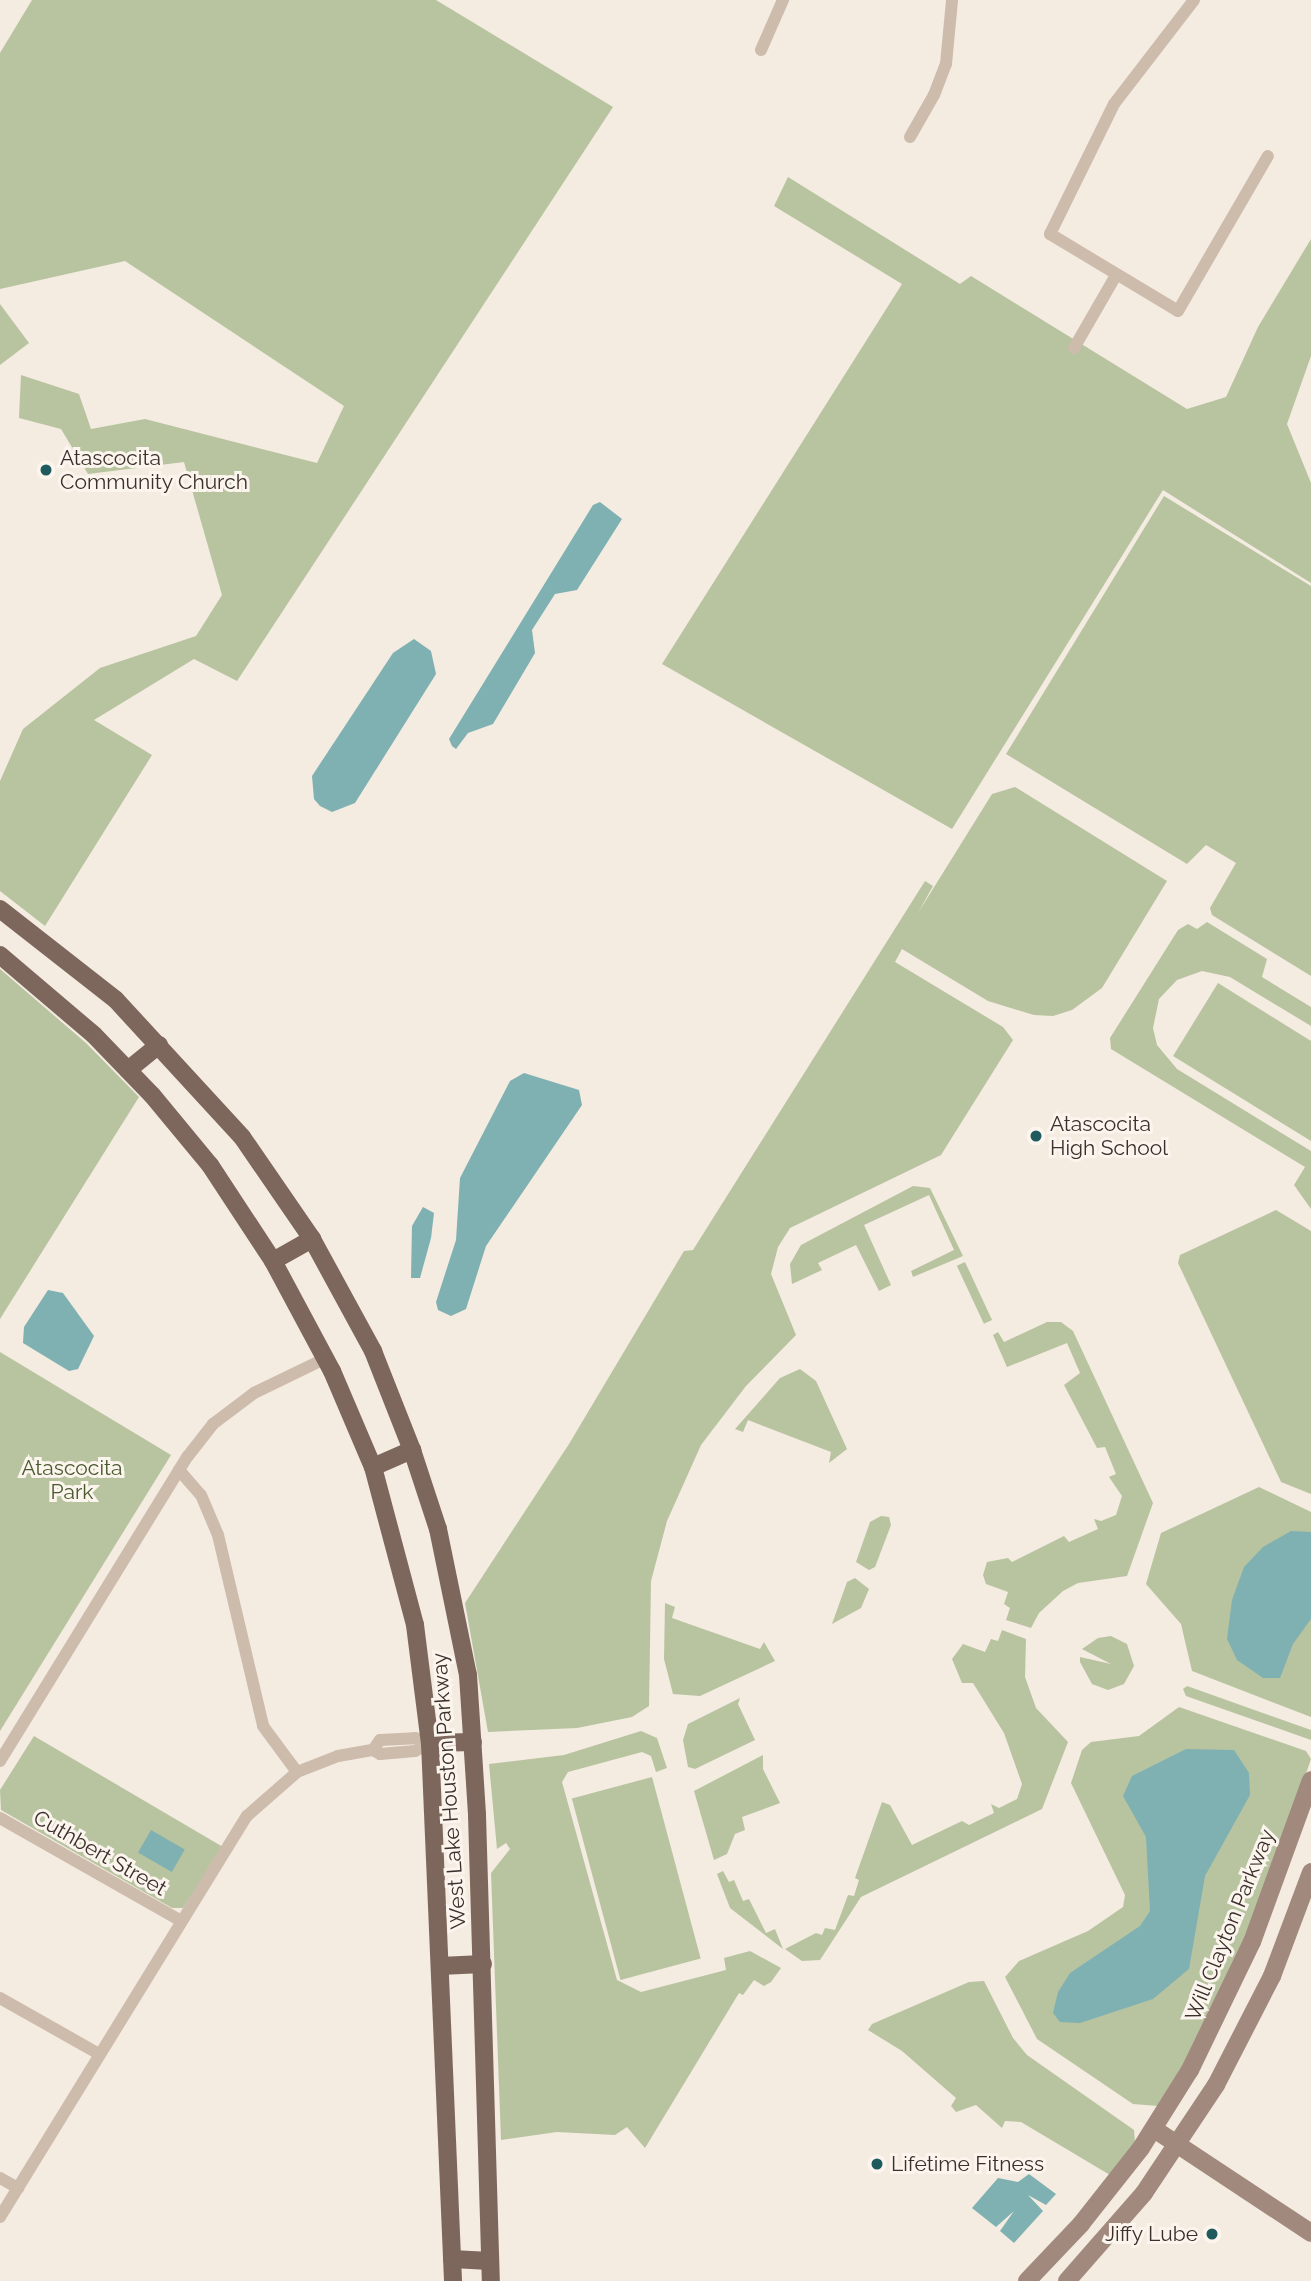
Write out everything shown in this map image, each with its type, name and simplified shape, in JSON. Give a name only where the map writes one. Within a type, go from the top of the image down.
[{"type":"main road","name":"West Lake Houston Parkway","points":[[0,909],[116,1000],[242,1138],[312,1239],[373,1351],[412,1450],[438,1529],[458,1616],[473,1742],[483,1964],[491,2281]]},
{"type":"main road","name":"West Lake Houston Parkway","points":[[0,955],[128,1070],[210,1165],[273,1261],[326,1359],[373,1467],[415,1625],[430,1743],[453,2281]]},
{"type":"main road","points":[[128,1070],[159,1045]]},
{"type":"main road","points":[[273,1261],[312,1239]]},
{"type":"main road","points":[[373,1467],[412,1450]]},
{"type":"main road","points":[[430,1743],[473,1742]]},
{"type":"main road","name":"Will Clayton Parkway","points":[[1027,2281],[1080,2224],[1154,2129],[1231,1994],[1311,1780]]},
{"type":"main road","points":[[1067,2281],[1127,2215],[1179,2145],[1254,2014],[1311,1872]]},
{"type":"main road","points":[[440,1966],[483,1964]]},
{"type":"main road","points":[[1154,2129],[1311,2233]]},
{"type":"main road","points":[[452,2259],[490,2260]]},
{"type":"street","points":[[761,50],[783,0]]},
{"type":"street","points":[[910,137],[934,95],[946,64],[952,0]]},
{"type":"street","points":[[1194,0],[1114,103],[1051,234],[1115,277],[1178,311],[1269,156]]},
{"type":"street","points":[[1074,348],[1115,277]]},
{"type":"street","points":[[0,1761],[179,1470],[213,1424],[254,1393],[326,1359]]},
{"type":"street","points":[[179,1470],[201,1496],[218,1535],[263,1726],[297,1772]]},
{"type":"street","points":[[0,2217],[247,1816],[297,1772],[338,1756],[373,1750],[380,1754],[415,1751],[430,1743]]},
{"type":"street","name":"Cuthbert Street","points":[[0,1818],[181,1921]]},
{"type":"street","points":[[0,1998],[99,2054]]},
{"type":"street","points":[[0,2178],[18,2188]]},
{"type":"green space","points":[[32,0],[436,0],[613,107],[237,681],[194,659],[94,720],[152,755],[45,926],[0,891],[0,781],[23,729],[100,668],[196,636],[222,595],[184,462],[88,474],[61,429],[19,418],[21,375],[79,394],[91,429],[145,419],[317,463],[344,406],[125,261],[0,289],[0,53]]},
{"type":"green space","points":[[788,177],[960,284],[971,276],[1187,409],[1226,397],[1258,327],[1311,239],[1311,356],[1287,424],[1311,483],[1311,583],[1163,490],[952,829],[662,664],[902,284],[774,206]]},
{"type":"green space","points":[[0,304],[29,343],[0,365]]},
{"type":"green space","points":[[1164,496],[1311,586],[1311,976],[1212,915],[1210,908],[1236,863],[1206,845],[1187,864],[1006,754]]},
{"type":"green space","points":[[1015,787],[1167,881],[1102,988],[1072,1010],[1053,1016],[1034,1015],[988,1001],[902,949],[895,962],[1003,1027],[1013,1040],[941,1155],[790,1228],[778,1247],[771,1274],[796,1335],[746,1386],[701,1445],[667,1521],[651,1581],[649,1706],[632,1717],[577,1728],[488,1732],[465,1603],[569,1444],[684,1251],[693,1250],[925,881],[933,886],[918,913],[992,794]]},
{"type":"green space","points":[[1207,922],[1267,959],[1262,977],[1311,1007],[1311,1026],[1230,977],[1202,971],[1177,980],[1159,999],[1153,1028],[1157,1045],[1177,1069],[1311,1151],[1311,1209],[1294,1185],[1305,1167],[1111,1049],[1110,1038],[1178,930],[1188,924],[1197,929]]},
{"type":"green space","points":[[0,969],[86,1043],[139,1097],[0,1319]]},
{"type":"green space","points":[[1218,983],[1311,1041],[1311,1141],[1173,1056]]},
{"type":"green space","points":[[913,1186],[930,1188],[963,1256],[913,1277],[911,1271],[954,1250],[929,1195],[864,1225],[891,1285],[879,1291],[856,1245],[818,1263],[822,1270],[792,1284],[790,1264],[801,1245]]},
{"type":"green space","points":[[1276,1210],[1311,1231],[1311,1494],[1281,1482],[1178,1263],[1180,1255]]},
{"type":"green space","points":[[965,1262],[992,1320],[984,1324],[957,1266]]},
{"type":"green space","points":[[1047,1322],[1061,1322],[1073,1331],[1153,1503],[1127,1576],[1078,1583],[1063,1591],[1039,1613],[1031,1628],[1006,1620],[1010,1608],[1004,1604],[1008,1592],[986,1584],[983,1575],[987,1562],[1008,1558],[1012,1562],[1064,1536],[1069,1542],[1098,1529],[1094,1519],[1101,1521],[1116,1515],[1122,1496],[1109,1477],[1116,1474],[1105,1447],[1097,1448],[1064,1385],[1080,1373],[1067,1343],[1007,1367],[993,1335],[998,1332],[1004,1342]]},
{"type":"green space","name":"Atascocita Park","points":[[0,1352],[171,1455],[0,1731]]},
{"type":"green space","points":[[800,1369],[816,1381],[847,1449],[829,1463],[831,1452],[748,1420],[743,1432],[735,1429],[780,1378]]},
{"type":"green space","points":[[1259,1487],[1311,1512],[1311,1717],[1192,1671],[1181,1624],[1146,1584],[1161,1533]]},
{"type":"green space","points":[[881,1516],[889,1517],[891,1525],[875,1567],[869,1570],[856,1562],[870,1522]]},
{"type":"green space","points":[[855,1578],[869,1589],[861,1608],[832,1624],[847,1582]]},
{"type":"green space","points":[[665,1603],[675,1607],[672,1618],[760,1649],[764,1642],[775,1661],[700,1696],[673,1694],[664,1659]]},
{"type":"green space","points":[[1002,1630],[1026,1639],[1025,1677],[1036,1708],[1068,1742],[1042,1809],[861,1897],[820,1960],[802,1961],[785,1949],[816,1933],[822,1935],[825,1928],[835,1930],[848,1895],[854,1896],[859,1880],[855,1878],[882,1802],[890,1805],[912,1845],[962,1821],[969,1825],[994,1813],[991,1804],[999,1808],[1017,1799],[1022,1784],[1004,1733],[973,1683],[962,1683],[952,1659],[963,1644],[985,1652],[991,1639],[998,1641]]},
{"type":"green space","points":[[1111,1636],[1127,1644],[1134,1666],[1124,1684],[1108,1690],[1092,1684],[1080,1657],[1111,1664],[1082,1649],[1098,1638]]},
{"type":"green space","points":[[1187,1686],[1311,1730],[1311,1740],[1186,1696],[1183,1689]]},
{"type":"green space","points":[[740,1698],[738,1704],[755,1740],[695,1769],[688,1767],[683,1740],[688,1724]]},
{"type":"green space","points":[[1179,1707],[1306,1751],[1311,1759],[1260,1906],[1189,2056],[1158,2106],[1133,2104],[1037,2039],[1005,1977],[1019,1961],[1088,1931],[1123,1907],[1125,1895],[1071,1783],[1082,1750],[1091,1742],[1139,1736]]},
{"type":"green space","points":[[641,1731],[657,1738],[667,1768],[656,1772],[651,1756],[642,1752],[568,1772],[562,1782],[617,1980],[641,1992],[726,1970],[724,1958],[750,1951],[781,1968],[771,1982],[764,1986],[754,1980],[743,1995],[739,1993],[645,2148],[627,2127],[615,2135],[557,2132],[501,2140],[491,1873],[510,1849],[506,1843],[497,1849],[489,1764],[564,1755]]},
{"type":"green space","points":[[34,1736],[223,1847],[183,1908],[172,1908],[1,1810],[0,1790]]},
{"type":"green space","points":[[763,1755],[763,1769],[780,1803],[742,1817],[745,1830],[735,1834],[727,1854],[714,1860],[694,1791]]},
{"type":"green space","points":[[652,1777],[701,1959],[620,1980],[572,1798]]},
{"type":"green space","points":[[723,1871],[729,1882],[734,1880],[743,1901],[749,1899],[766,1933],[775,1929],[783,1949],[730,1908],[717,1874]]},
{"type":"green space","points":[[984,1981],[1013,2038],[1027,2055],[1134,2130],[1135,2142],[1110,2175],[1021,2122],[1005,2121],[1002,2128],[976,2105],[956,2112],[951,2106],[956,2098],[902,2051],[868,2030],[872,2024],[969,1982]]},
{"type":"water","points":[[600,502],[622,519],[577,590],[555,594],[532,630],[535,653],[493,724],[468,733],[456,749],[449,739],[593,505]]},
{"type":"water","points":[[414,639],[431,651],[436,674],[355,803],[332,812],[320,806],[314,799],[312,776],[393,653]]},
{"type":"water","points":[[524,1073],[579,1090],[582,1105],[486,1246],[466,1309],[451,1316],[438,1310],[436,1302],[456,1240],[460,1178],[510,1081]]},
{"type":"water","points":[[423,1207],[434,1213],[431,1238],[420,1278],[411,1278],[412,1226]]},
{"type":"water","points":[[48,1290],[63,1293],[94,1336],[78,1369],[69,1371],[23,1343],[24,1327]]},
{"type":"water","points":[[1291,1531],[1311,1532],[1311,1619],[1293,1644],[1280,1678],[1263,1678],[1237,1660],[1227,1639],[1232,1600],[1244,1567],[1263,1547]]},
{"type":"water","points":[[1186,1749],[1234,1750],[1249,1773],[1250,1795],[1205,1876],[1189,1969],[1153,1999],[1080,2023],[1060,2022],[1053,2013],[1058,1992],[1070,1973],[1140,1926],[1150,1911],[1146,1837],[1123,1796],[1132,1776]]},
{"type":"water","points":[[151,1830],[185,1850],[172,1872],[138,1853]]},
{"type":"water","points":[[1029,2174],[1056,2194],[1046,2205],[1028,2195],[1043,2211],[1014,2243],[1000,2231],[1014,2211],[996,2227],[972,2208],[998,2178],[1018,2182]]},
{"type":"place","name":"Atascocita Community Church","points":[[46,470]]},
{"type":"place","name":"Atascocita High School","points":[[1036,1136]]},
{"type":"place","name":"Lifetime Fitness","points":[[877,2164]]},
{"type":"place","name":"Jiffy Lube","points":[[1212,2234]]}]
